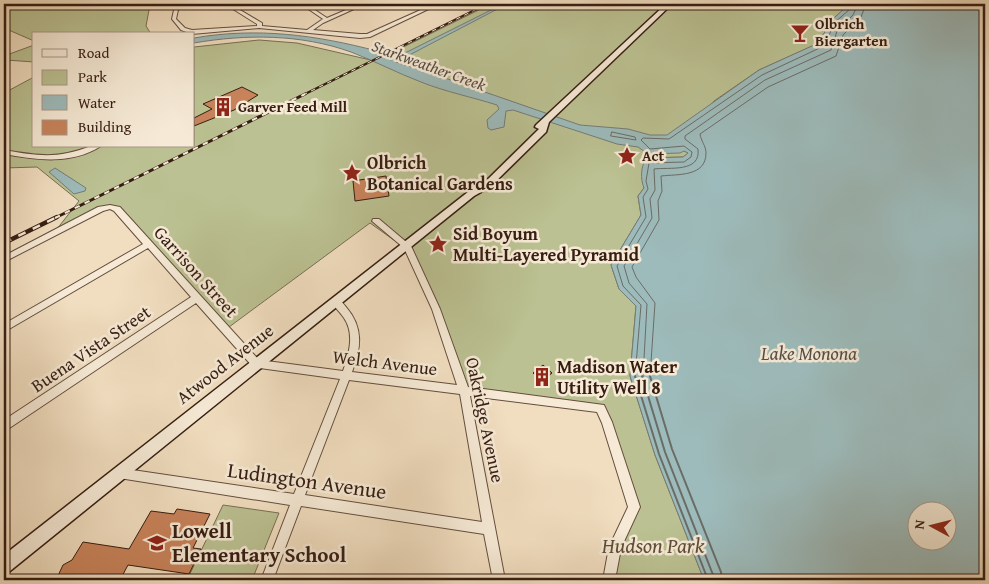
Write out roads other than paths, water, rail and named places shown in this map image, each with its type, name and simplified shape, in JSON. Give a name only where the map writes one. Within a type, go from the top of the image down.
[{"type":"street","points":[[182,4],[176,10],[174,19],[183,29],[190,31],[259,27],[364,36],[436,4]]},
{"type":"street","points":[[227,4],[260,24],[259,27]]},
{"type":"street","points":[[303,4],[326,19]]},
{"type":"street","points":[[309,31],[326,19],[363,4]]},
{"type":"street","name":"Atwood Avenue","points":[[622,49],[622,46],[669,4]]},
{"type":"street","name":"Atwood Avenue","points":[[4,565],[471,194],[487,185],[543,130],[545,123],[569,99],[576,96],[601,72],[601,68],[676,4]]},
{"type":"street","points":[[4,152],[40,159],[57,159],[77,155],[93,148]]},
{"type":"street","name":"Garrison Street","points":[[4,259],[110,206],[117,209],[256,364]]},
{"type":"street","points":[[376,221],[406,246]]},
{"type":"street","points":[[4,328],[149,244]]},
{"type":"street","name":"Oakridge Avenue","points":[[406,246],[439,317],[464,390],[499,580]]},
{"type":"street","name":"Buena Vista Street","points":[[4,426],[197,298]]},
{"type":"street","points":[[267,580],[299,500],[355,348],[355,332],[350,318],[336,302]]},
{"type":"street","name":"Welch Avenue","points":[[256,364],[600,408],[607,422],[634,507],[615,547],[609,580]]},
{"type":"street","name":"Ludington Avenue","points":[[119,473],[489,529]]},
{"type":"water","name":"Lake Monona","points":[[503,4],[507,4],[396,62],[460,83],[464,82],[481,87],[482,91],[580,125],[628,129],[650,135],[667,135],[759,70],[825,40],[820,38],[825,32],[821,28],[830,25],[824,22],[834,18],[848,5],[985,4],[985,580],[704,580],[655,455],[630,376],[636,306],[619,289],[611,265],[641,215],[638,196],[644,188],[642,173],[646,158],[683,157],[688,153],[684,151],[680,153],[648,154],[638,147],[617,144],[513,110],[506,111],[504,127],[491,130],[488,128],[487,120],[499,109],[497,105],[430,86],[351,52],[332,46],[273,37],[233,38],[195,43],[195,38],[241,33],[286,34],[354,45],[377,51],[377,54],[391,60]]},
{"type":"water","points":[[55,168],[86,188],[85,191],[74,194],[49,172]]},
{"type":"railway","points":[[303,95],[487,4]]},
{"type":"railway","points":[[55,218],[305,94]]},
{"type":"railway","points":[[4,243],[57,217]]},
{"type":"place","name":"Olbrich Biergarten","points":[[800,33]]},
{"type":"place","name":"Garver Feed Mill","points":[[223,107]]},
{"type":"place","name":"Act","points":[[627,156]]},
{"type":"place","name":"Olbrich Botanical Gardens","points":[[352,173]]},
{"type":"place","name":"Sid Boyum Multi-Layered Pyramid","points":[[438,244]]},
{"type":"place","name":"Madison Water Utility Well 8","points":[[542,377]]},
{"type":"place","name":"Lowell Elementary School","points":[[157,543]]},
{"type":"water label","name":"Starkweather Creek","points":[[429,65]]},
{"type":"park label","name":"Hudson Park","points":[[653,546]]}]
